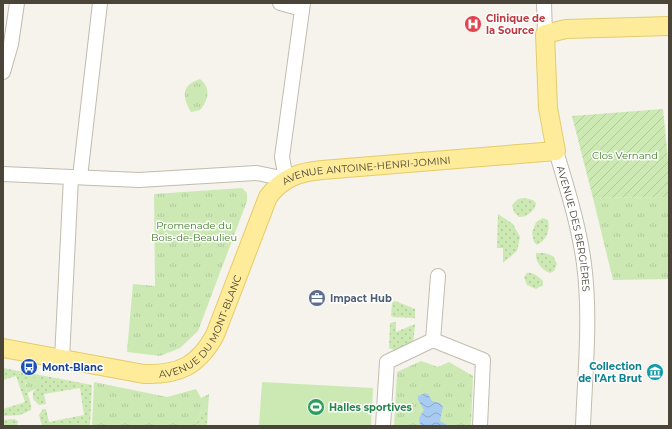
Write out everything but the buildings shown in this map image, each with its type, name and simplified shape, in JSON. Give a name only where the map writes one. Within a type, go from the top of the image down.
[{"type":"main road","points":[[545,34],[566,29],[669,26]]},
{"type":"main road","name":"AVENUE DES BERGIÈRES","points":[[545,34],[548,108],[556,152]]},
{"type":"main road","name":"AVENUE ANTOINE-HENRI-JOMINI","points":[[286,179],[310,171],[556,152]]},
{"type":"main road","name":"AVENUE DU MONT-BLANC","points":[[3,348],[144,374],[179,371],[200,357],[208,349],[215,335],[268,197],[275,187],[286,179]]},
{"type":"street","points":[[3,72],[11,44],[17,3]]},
{"type":"street","points":[[62,359],[76,177],[100,3]]},
{"type":"street","points":[[280,3],[302,6],[282,157],[286,179]]},
{"type":"street","points":[[544,3],[545,34]]},
{"type":"street","name":"AVENUE DES BERGIÈRES","points":[[556,152],[576,223],[584,264],[587,302],[584,426]]},
{"type":"street","name":"AVENUE ANTOINE-HENRI-JOMINI","points":[[3,174],[139,180],[257,173],[286,179]]},
{"type":"street","points":[[433,340],[438,276]]},
{"type":"street","points":[[383,426],[387,362],[433,340],[483,360],[480,426]]},
{"type":"green space","points":[[200,79],[206,86],[208,94],[207,98],[200,110],[191,112],[185,97],[186,88]]},
{"type":"green space","name":"Clos Vernand","points":[[663,109],[669,170],[669,197],[593,198],[572,116]]},
{"type":"green space","name":"Promenade du Bois-de-Beaulieu","points":[[242,188],[247,193],[247,201],[198,331],[180,348],[160,356],[127,352],[133,284],[155,286],[154,194]]},
{"type":"green space","points":[[669,197],[669,279],[613,280],[593,198]]},
{"type":"green space","points":[[524,198],[533,200],[536,203],[532,211],[527,215],[519,217],[514,212],[512,205],[518,199]]},
{"type":"green space","points":[[498,214],[513,224],[520,237],[517,251],[503,263],[503,248],[497,248]]},
{"type":"green space","points":[[543,218],[548,220],[549,227],[545,238],[537,245],[534,242],[532,233],[536,222]]},
{"type":"green space","points":[[536,253],[545,253],[553,256],[557,264],[554,271],[550,273],[542,268],[537,260]]},
{"type":"green space","points":[[527,273],[538,276],[543,281],[543,285],[536,289],[527,285],[524,277]]},
{"type":"green space","points":[[395,301],[415,309],[415,318],[391,316],[392,303]]},
{"type":"green space","points":[[396,322],[396,332],[415,324],[413,344],[397,351],[389,348],[390,323]]},
{"type":"green space","points":[[421,361],[438,367],[449,362],[473,376],[471,426],[394,426],[397,372]]},
{"type":"green space","points":[[3,368],[92,385],[90,426],[42,426],[39,415],[43,409],[46,409],[49,422],[84,415],[80,388],[44,394],[46,404],[39,405],[33,399],[33,392],[36,389],[25,379],[31,410],[20,415],[3,416],[3,409],[25,402],[16,376],[3,380]]},
{"type":"green space","points":[[30,377],[37,378],[42,383],[36,389],[27,393],[25,379]]},
{"type":"green space","points":[[94,382],[167,397],[196,389],[201,398],[209,394],[208,410],[201,411],[196,426],[92,426]]},
{"type":"green space","name":"Halles sportives","points":[[262,382],[373,388],[371,426],[259,426]]},
{"type":"green space","points":[[208,410],[207,426],[196,426],[201,411]]},
{"type":"green space","points":[[14,419],[18,421],[17,426],[3,426],[3,420]]},
{"type":"water","points":[[425,393],[428,394],[432,401],[440,403],[443,407],[440,421],[449,426],[420,425],[419,418],[424,410],[418,400],[418,396]]},
{"type":"place","name":"Clinique de la Source","points":[[473,24]]},
{"type":"place","name":"Impact Hub","points":[[317,298]]},
{"type":"place","name":"Mont-Blanc","points":[[29,367]]},
{"type":"place","name":"Collection de l’Art Brut","points":[[655,372]]},
{"type":"place","name":"Halles sportives","points":[[316,407]]}]
